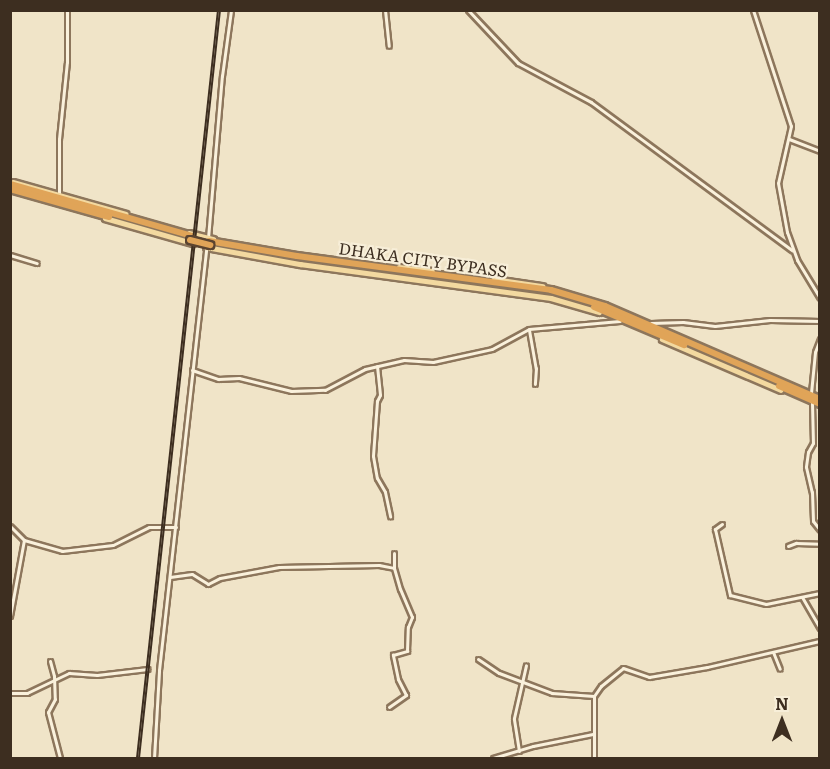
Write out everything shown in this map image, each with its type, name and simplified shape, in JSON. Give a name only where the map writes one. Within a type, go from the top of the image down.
[{"type":"highway","name":"DHAKA CITY BYPASS","points":[[10,183],[208,243],[302,260],[541,293],[581,302],[818,402]]},
{"type":"highway","name":"DHAKA CITY BYPASS","points":[[10,190],[191,238]]},
{"type":"main road","points":[[10,183],[59,194],[208,243],[551,287],[606,304],[651,323],[811,393],[818,402]]},
{"type":"main road","points":[[10,190],[208,243],[300,264],[551,298],[620,321],[818,402]]},
{"type":"street","points":[[59,194],[59,139],[67,62],[67,10]]},
{"type":"street","points":[[154,759],[157,689],[208,243],[220,96],[231,10]]},
{"type":"street","points":[[385,10],[388,46]]},
{"type":"street","points":[[468,10],[518,63],[591,102],[792,250]]},
{"type":"street","points":[[753,10],[791,126],[778,183],[792,250],[819,298]]},
{"type":"street","points":[[789,139],[819,151]]},
{"type":"street","points":[[10,255],[37,263]]},
{"type":"street","points":[[651,323],[683,322],[715,326],[770,320],[819,321]]},
{"type":"street","points":[[192,370],[218,379],[239,378],[291,391],[328,389],[353,374],[377,366],[404,360],[433,362],[492,349],[529,329],[620,321]]},
{"type":"street","points":[[529,329],[536,368],[535,384]]},
{"type":"street","points":[[811,393],[815,352],[819,339]]},
{"type":"street","points":[[377,366],[380,395],[377,401],[373,456],[377,478],[385,492],[390,516]]},
{"type":"street","points":[[818,402],[813,443],[808,452],[806,467],[812,492],[813,521],[819,530]]},
{"type":"street","points":[[722,524],[715,529],[730,595],[766,604],[819,593]]},
{"type":"street","points":[[10,526],[24,540],[58,551],[117,544],[149,527],[176,527]]},
{"type":"street","points":[[10,616],[24,540]]},
{"type":"street","points":[[788,546],[796,543],[819,544]]},
{"type":"street","points":[[389,707],[406,696],[398,679],[393,655],[407,651],[408,627],[412,617],[399,589],[394,568],[394,553]]},
{"type":"street","points":[[170,577],[192,574],[208,584],[220,578],[279,567],[379,565],[394,568]]},
{"type":"street","points":[[802,597],[819,628]]},
{"type":"street","points":[[594,759],[594,696],[601,686],[623,668],[649,677],[819,641]]},
{"type":"street","points":[[773,652],[780,669]]},
{"type":"street","points":[[478,659],[499,673],[552,693],[594,696]]},
{"type":"street","points":[[50,661],[55,681],[55,699],[48,712],[60,759]]},
{"type":"street","points":[[519,751],[514,718],[526,665]]},
{"type":"street","points":[[10,693],[27,693],[69,674],[97,675],[148,669]]},
{"type":"street","points":[[493,759],[593,734]]},
{"type":"railway","points":[[138,758],[219,10]]}]
